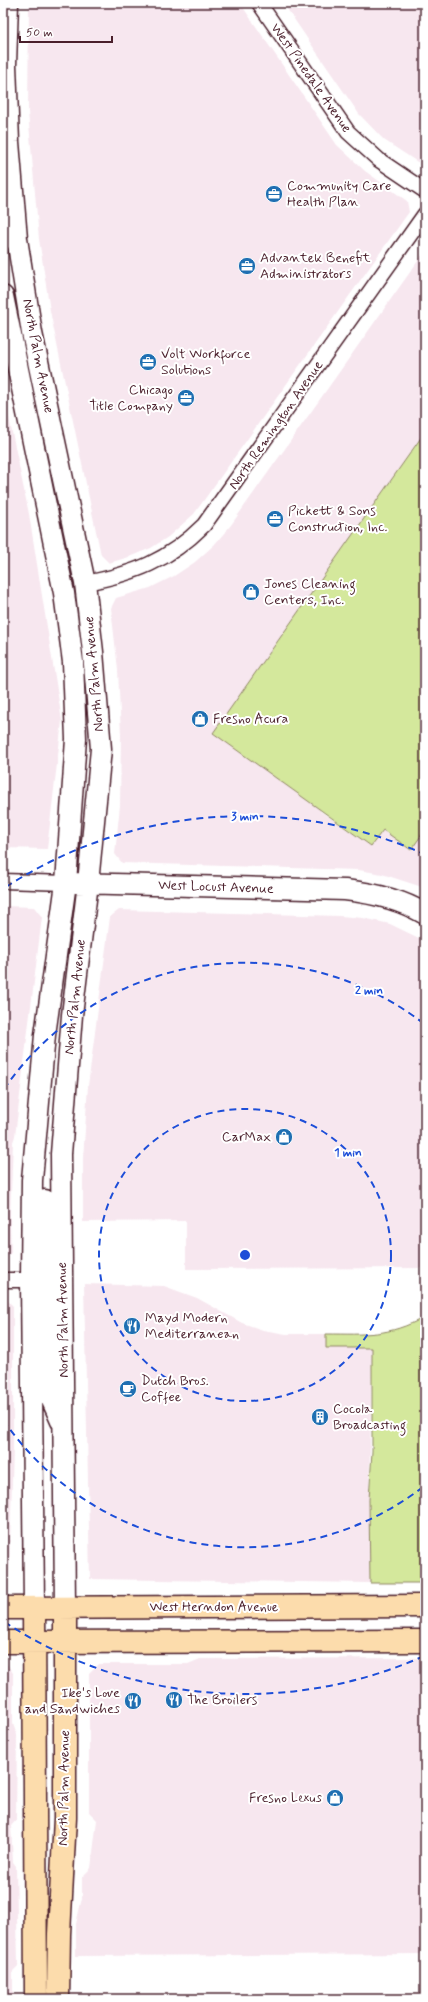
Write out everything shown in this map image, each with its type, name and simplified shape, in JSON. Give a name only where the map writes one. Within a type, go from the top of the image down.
[{"type":"main road","name":"North Palm Avenue","points":[[8,3],[6,65],[9,142],[10,240],[32,333],[85,582],[93,652],[101,749],[88,883],[72,1015],[61,1154],[64,1428],[65,1818],[58,1934],[58,1999]]},
{"type":"main road","name":"North Palm Avenue","points":[[3,296],[28,424],[64,593],[73,662],[76,739],[66,883],[53,969],[35,1136],[32,1180],[31,1280],[33,1642],[39,1994]]},
{"type":"main road","points":[[28,424],[50,473],[72,575],[76,580],[85,582]]},
{"type":"main road","name":"West Locust Avenue","points":[[66,883],[345,890],[364,892],[386,898],[425,914]]},
{"type":"main road","points":[[35,1136],[44,1154],[46,1262],[54,1279],[62,1285]]},
{"type":"main road","points":[[31,1280],[40,1284],[46,1297],[50,1396],[64,1428]]},
{"type":"main road","name":"West Herndon Avenue","points":[[3,1608],[425,1606]]},
{"type":"main road","points":[[3,1642],[425,1641]]},
{"type":"street","name":"West Pinedale Avenue","points":[[260,3],[348,132],[379,160],[425,191]]},
{"type":"street","name":"North Remington Avenue","points":[[85,582],[114,577],[146,567],[176,550],[204,525],[425,214]]},
{"type":"street","name":"West Locust Avenue","points":[[3,881],[66,883]]},
{"type":"street","points":[[3,1280],[31,1280]]},
{"type":"shaded area","points":[[29,3],[240,3],[337,145],[365,171],[407,201],[409,212],[194,514],[168,537],[151,548],[109,563],[101,555],[50,311],[39,239],[28,112]]},
{"type":"shaded area","points":[[283,3],[425,3],[425,167],[384,140],[359,114]]},
{"type":"shaded area","points":[[425,251],[425,432],[320,811],[371,846],[383,830],[411,850],[425,830],[425,888],[382,874],[359,870],[122,863],[115,854],[120,805],[121,735],[118,670],[111,608],[116,598],[150,588],[174,576],[195,562],[214,545],[231,525]]},
{"type":"shaded area","points":[[3,389],[29,514],[62,721],[47,849],[3,848]]},
{"type":"shaded area","points":[[3,906],[34,907],[42,917],[15,1136],[13,1142],[10,1218],[11,1253],[3,1259]]},
{"type":"shaded area","points":[[119,910],[340,916],[363,918],[390,924],[425,941],[425,1268],[186,1269],[186,1221],[83,1222],[83,1159],[88,1086],[110,917]]},
{"type":"shaded area","points":[[84,1284],[164,1286],[197,1298],[242,1323],[263,1330],[286,1334],[326,1334],[326,1348],[372,1348],[369,1500],[370,1583],[90,1579]]},
{"type":"shaded area","points":[[5,1298],[13,1306],[13,1449],[9,1577],[3,1584],[3,1299]]},
{"type":"shaded area","points":[[425,1658],[425,1954],[76,1956],[76,1924],[82,1898],[82,1877],[91,1868],[97,1820],[89,1812],[89,1674],[99,1664],[188,1664],[200,1659]]},
{"type":"shaded area","points":[[7,1664],[13,1673],[13,1724],[17,1735],[16,1820],[11,1826],[13,1862],[16,1866],[18,1966],[13,1971],[13,1999],[3,1999],[3,1665]]},
{"type":"green space","points":[[425,432],[425,830],[411,850],[383,830],[371,846],[213,733]]},
{"type":"green space","points":[[425,1317],[425,1583],[370,1583],[369,1500],[372,1451],[372,1348],[326,1348],[326,1334],[377,1333],[399,1328]]},
{"type":"place","name":"Community Care Health Plan","points":[[274,194]]},
{"type":"place","name":"Advantek Benefit Administrators","points":[[247,266]]},
{"type":"place","name":"Volt Workforce Solutions","points":[[148,362]]},
{"type":"place","name":"Chicago Title Company","points":[[186,398]]},
{"type":"place","name":"Pickett & Sons Construction, Inc.","points":[[275,519]]},
{"type":"place","name":"Jones Cleaning Centers, Inc.","points":[[251,592]]},
{"type":"place","name":"Fresno Acura","points":[[200,719]]},
{"type":"place","name":"CarMax","points":[[284,1137]]},
{"type":"place","name":"Mayd Modern Mediterranean","points":[[132,1326]]},
{"type":"place","name":"Dutch Bros. Coffee","points":[[128,1389]]},
{"type":"place","name":"Cocola Broadcasting","points":[[320,1417]]},
{"type":"place","name":"The Broilers","points":[[174,1700]]},
{"type":"place","name":"Ike's Love and Sandwiches","points":[[133,1701]]},
{"type":"place","name":"Fresno Lexus","points":[[335,1798]]}]
